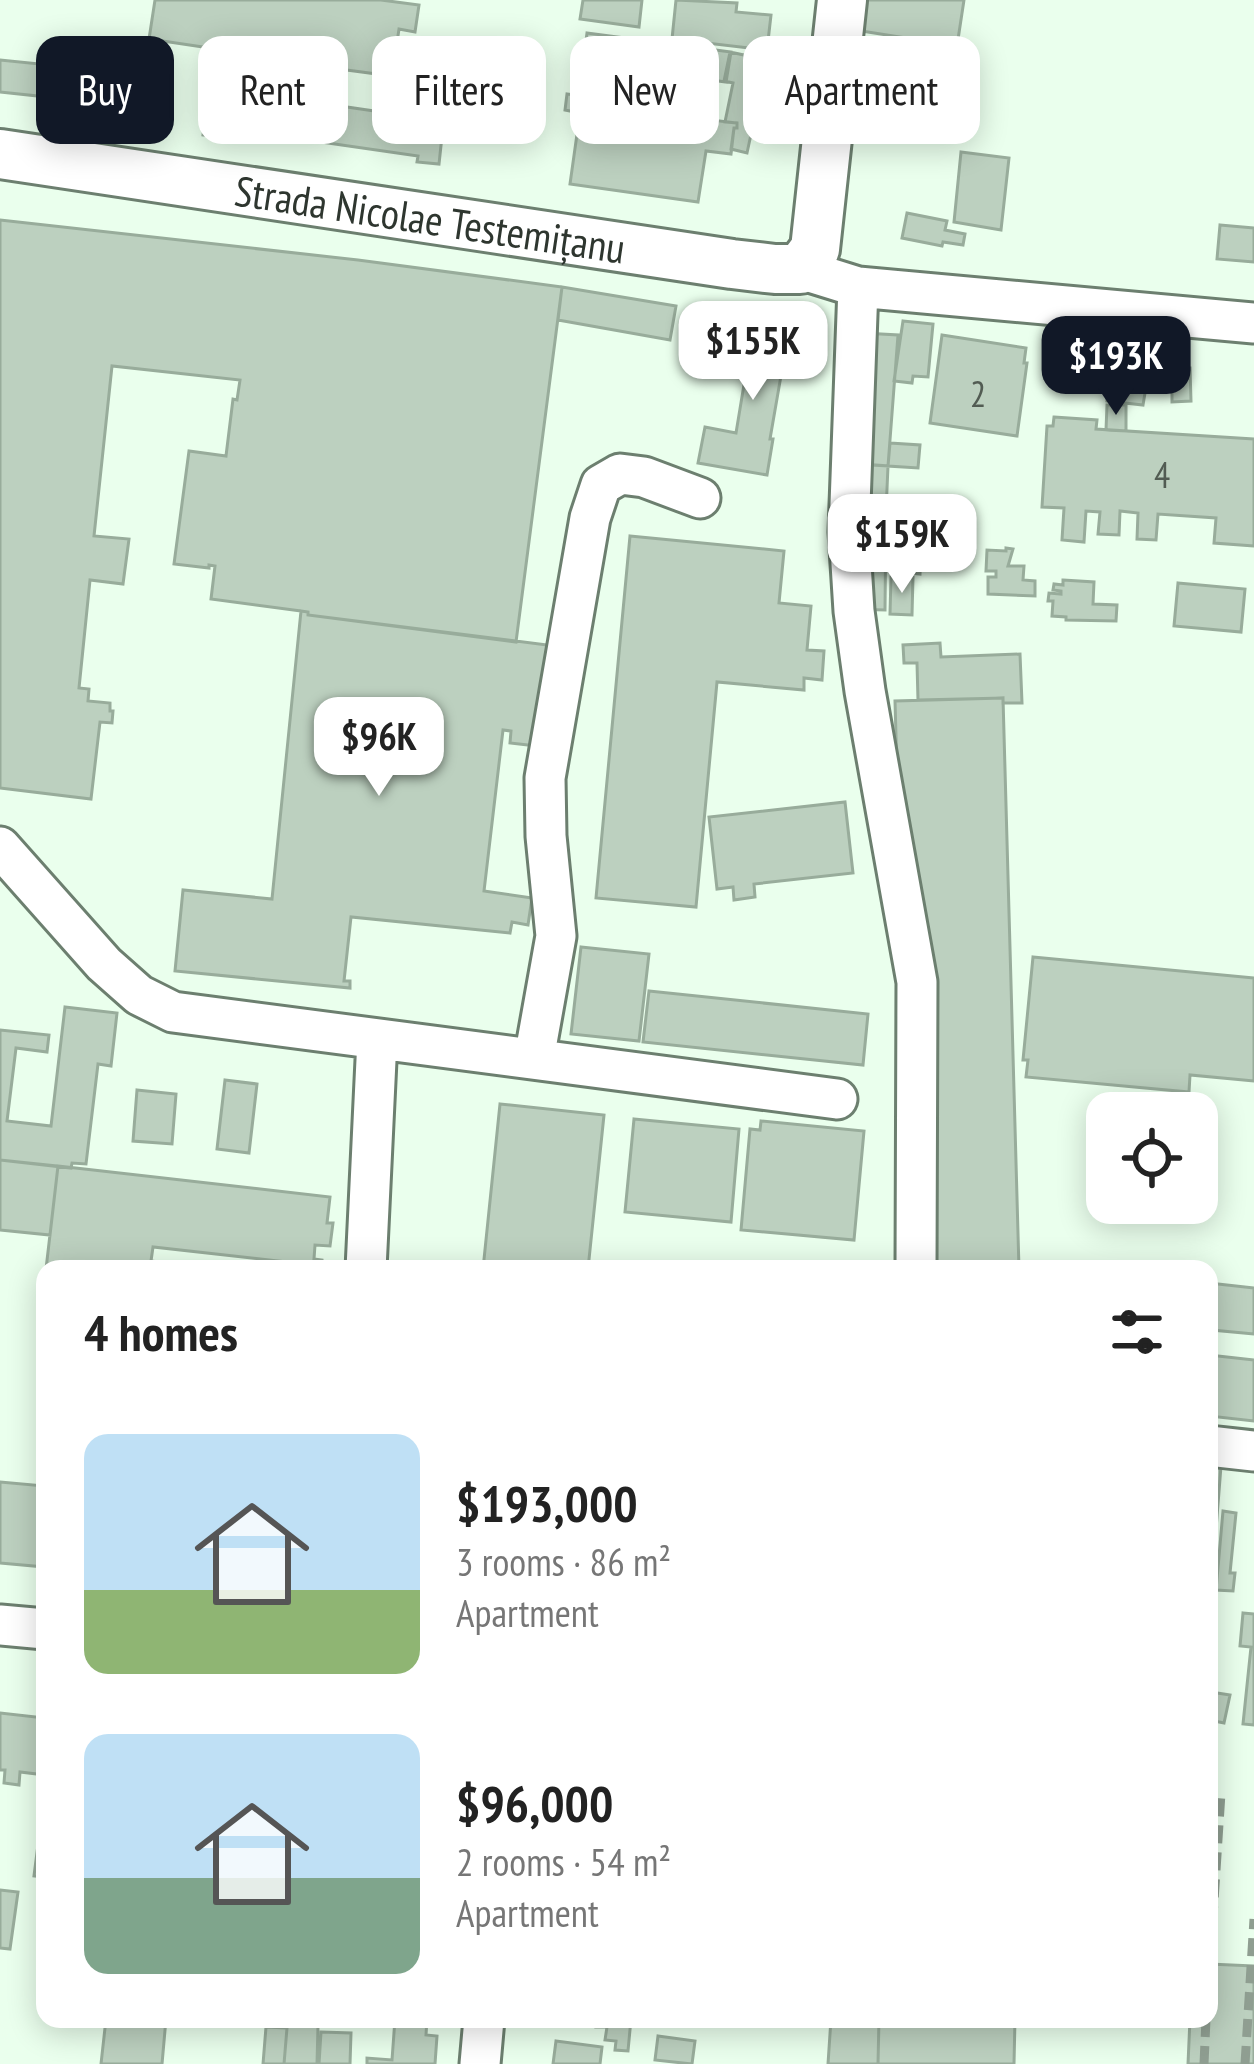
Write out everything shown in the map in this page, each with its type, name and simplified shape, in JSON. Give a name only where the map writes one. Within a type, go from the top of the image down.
[{"type":"main road","points":[[800,268],[815,249],[842,0]]},
{"type":"main road","name":"Strada Nicolae Testemițanu","points":[[0,154],[732,264],[800,268]]},
{"type":"street","points":[[800,268],[858,287],[1254,323]]},
{"type":"street","points":[[858,287],[849,532],[865,691],[916,982],[916,1260]]},
{"type":"street","points":[[534,1059],[556,936],[544,778],[590,518],[601,485],[620,474],[644,477],[700,498]]},
{"type":"street","points":[[0,847],[104,964],[139,995],[173,1012],[838,1100]]},
{"type":"street","points":[[366,1260],[377,1039]]},
{"type":"street","points":[[1218,1447],[1254,1451]]},
{"type":"street","points":[[0,1624],[36,1628]]},
{"type":"street","points":[[480,2064],[483,2028]]},
{"type":"building","points":[[155,0],[381,0],[419,5],[415,32],[399,29],[398,36],[372,36],[372,73],[348,70],[348,36],[198,36],[198,46],[174,43],[174,36],[149,36]]},
{"type":"building","points":[[583,0],[642,0],[639,27],[580,19]]},
{"type":"building","points":[[676,0],[737,3],[736,12],[771,15],[769,36],[743,36],[743,47],[719,44],[719,36],[672,36]]},
{"type":"building","points":[[860,0],[964,0],[959,36],[893,36],[855,30]]},
{"type":"building","points":[[719,50],[731,52],[726,82],[719,81]]},
{"type":"building","points":[[730,52],[743,55],[743,144],[749,144],[747,153],[731,149],[737,123],[725,122],[733,83],[724,81]]},
{"type":"building","points":[[0,60],[36,64],[36,96],[0,92]]},
{"type":"building","points":[[348,107],[372,111],[372,144],[441,144],[439,164],[417,162],[418,156],[335,144],[348,144]]},
{"type":"building","points":[[719,121],[737,123],[731,154],[706,151],[698,202],[570,184],[576,144],[719,144]]},
{"type":"building","points":[[961,152],[1009,158],[1001,230],[954,222]]},
{"type":"building","points":[[907,213],[947,221],[945,230],[965,234],[963,245],[902,238]]},
{"type":"building","points":[[0,220],[562,287],[516,642],[211,599],[215,566],[174,564],[189,451],[226,456],[240,380],[112,366],[94,536],[129,539],[123,584],[90,580],[79,688],[89,689],[88,701],[110,703],[112,723],[100,722],[91,799],[0,788]]},
{"type":"building","points":[[1220,225],[1254,228],[1254,262],[1217,259]]},
{"type":"building","points":[[562,287],[676,306],[670,340],[558,320]]},
{"type":"building","points":[[756,312],[791,318],[767,475],[698,463],[705,427],[736,433]]},
{"type":"building","points":[[903,321],[933,324],[928,377],[913,376],[912,383],[894,381]]},
{"type":"building","points":[[863,333],[898,335],[888,466],[853,464]]},
{"type":"building","points":[[942,335],[1026,348],[1017,436],[930,423]]},
{"type":"building","points":[[1100,342],[1132,346],[1130,358],[1146,360],[1143,382],[1135,385],[1146,387],[1143,405],[1107,401],[1108,390],[1095,388]]},
{"type":"building","points":[[1172,368],[1190,368],[1191,401],[1172,402]]},
{"type":"building","points":[[1107,405],[1126,405],[1126,431],[1106,430]]},
{"type":"building","points":[[1054,417],[1097,420],[1096,429],[1254,439],[1254,546],[1214,543],[1216,518],[1158,514],[1156,540],[1137,539],[1138,513],[1120,511],[1119,535],[1098,534],[1100,512],[1086,511],[1084,542],[1062,540],[1064,508],[1042,507],[1047,426],[1053,426]]},
{"type":"building","points":[[890,443],[920,445],[918,468],[888,466]]},
{"type":"building","points":[[848,463],[888,466],[886,512],[846,509]]},
{"type":"building","points":[[909,501],[923,503],[919,536],[911,536],[910,544],[892,542],[893,524],[906,525]]},
{"type":"building","points":[[852,510],[886,512],[885,610],[849,609]]},
{"type":"building","points":[[630,536],[784,551],[779,603],[811,606],[807,650],[824,651],[822,680],[804,678],[804,690],[717,682],[696,907],[596,898]]},
{"type":"building","points":[[1013,549],[1008,566],[1024,566],[1023,580],[1035,581],[1035,596],[988,594],[988,577],[996,577],[996,571],[986,571],[987,550]]},
{"type":"building","points":[[902,550],[921,552],[920,574],[900,572]]},
{"type":"building","points":[[891,577],[913,577],[912,615],[890,614]]},
{"type":"building","points":[[1063,580],[1094,582],[1093,604],[1117,605],[1116,621],[1052,616],[1049,593],[1061,594],[1053,590]]},
{"type":"building","points":[[1178,583],[1245,589],[1241,632],[1174,626]]},
{"type":"building","points":[[301,611],[555,646],[537,746],[510,743],[511,731],[503,730],[484,891],[532,898],[528,925],[512,922],[510,933],[351,917],[344,981],[350,981],[350,988],[175,971],[183,890],[272,899]]},
{"type":"building","points":[[940,643],[941,657],[1020,654],[1022,703],[1003,703],[1003,698],[918,700],[917,663],[904,663],[903,645]]},
{"type":"building","points":[[1003,698],[1019,1260],[911,1260],[895,701]]},
{"type":"building","points":[[845,802],[853,873],[754,884],[755,897],[734,900],[733,887],[717,889],[709,817]]},
{"type":"building","points":[[581,947],[649,954],[639,1041],[571,1034]]},
{"type":"building","points":[[1033,957],[1254,978],[1254,1081],[1190,1075],[1189,1092],[1026,1077],[1028,1060],[1023,1060]]},
{"type":"building","points":[[649,991],[868,1014],[863,1065],[643,1042]]},
{"type":"building","points":[[65,1007],[117,1013],[111,1066],[98,1064],[86,1164],[72,1163],[71,1168],[0,1160],[0,1030],[49,1035],[47,1052],[16,1048],[7,1121],[51,1126]]},
{"type":"building","points":[[225,1080],[257,1084],[249,1153],[217,1149]]},
{"type":"building","points":[[137,1090],[176,1094],[172,1144],[133,1141]]},
{"type":"building","points":[[500,1104],[604,1115],[589,1260],[484,1260]]},
{"type":"building","points":[[634,1119],[739,1129],[731,1222],[625,1212]]},
{"type":"building","points":[[761,1121],[864,1131],[854,1240],[741,1230],[750,1129],[760,1130]]},
{"type":"building","points":[[0,1160],[58,1166],[50,1235],[0,1230]]},
{"type":"building","points":[[58,1166],[330,1197],[330,1246],[315,1245],[314,1259],[322,1260],[269,1260],[153,1247],[151,1260],[47,1260]]},
{"type":"building","points":[[1218,1284],[1254,1288],[1254,1334],[1218,1331]]},
{"type":"building","points":[[1218,1356],[1254,1360],[1254,1421],[1218,1417]]},
{"type":"building","points":[[0,1482],[36,1485],[36,1566],[0,1563]]},
{"type":"building","points":[[1223,1511],[1236,1513],[1230,1573],[1235,1573],[1233,1591],[1218,1590]]},
{"type":"building","points":[[1243,1613],[1254,1614],[1254,1725],[1243,1724],[1251,1647],[1240,1646]]},
{"type":"building","points":[[1218,1693],[1230,1695],[1224,1723],[1218,1722]]},
{"type":"building","points":[[0,1713],[36,1717],[36,1774],[20,1772],[19,1785],[4,1783],[5,1770],[0,1770]]},
{"type":"building","points":[[0,1890],[18,1892],[10,1949],[0,1948]]},
{"type":"building","points":[[1218,1964],[1254,1966],[1254,2064],[1188,2064],[1190,2028],[1218,2028]]},
{"type":"building","points":[[105,2028],[165,2028],[162,2064],[101,2064]]},
{"type":"building","points":[[266,2028],[287,2028],[284,2064],[263,2064]]},
{"type":"building","points":[[287,2028],[318,2028],[317,2064],[284,2064]]},
{"type":"building","points":[[394,2028],[426,2028],[426,2035],[437,2036],[435,2064],[367,2064],[367,2058],[392,2060]]},
{"type":"building","points":[[607,2028],[630,2028],[628,2051],[615,2050],[616,2041],[605,2040]]},
{"type":"building","points":[[830,2028],[879,2028],[878,2064],[828,2064]]},
{"type":"building","points":[[879,2028],[1015,2028],[1014,2064],[878,2064]]},
{"type":"building","points":[[321,2032],[351,2033],[350,2064],[319,2064]]},
{"type":"building","points":[[658,2036],[695,2041],[692,2064],[655,2060]]},
{"type":"building","points":[[556,2041],[602,2047],[600,2064],[553,2064]]},
{"type":"railway","points":[[1218,1839],[1221,1793]]},
{"type":"railway","points":[[1245,2064],[1254,1919]]},
{"type":"railway","points":[[1204,2064],[1206,2028]]}]
